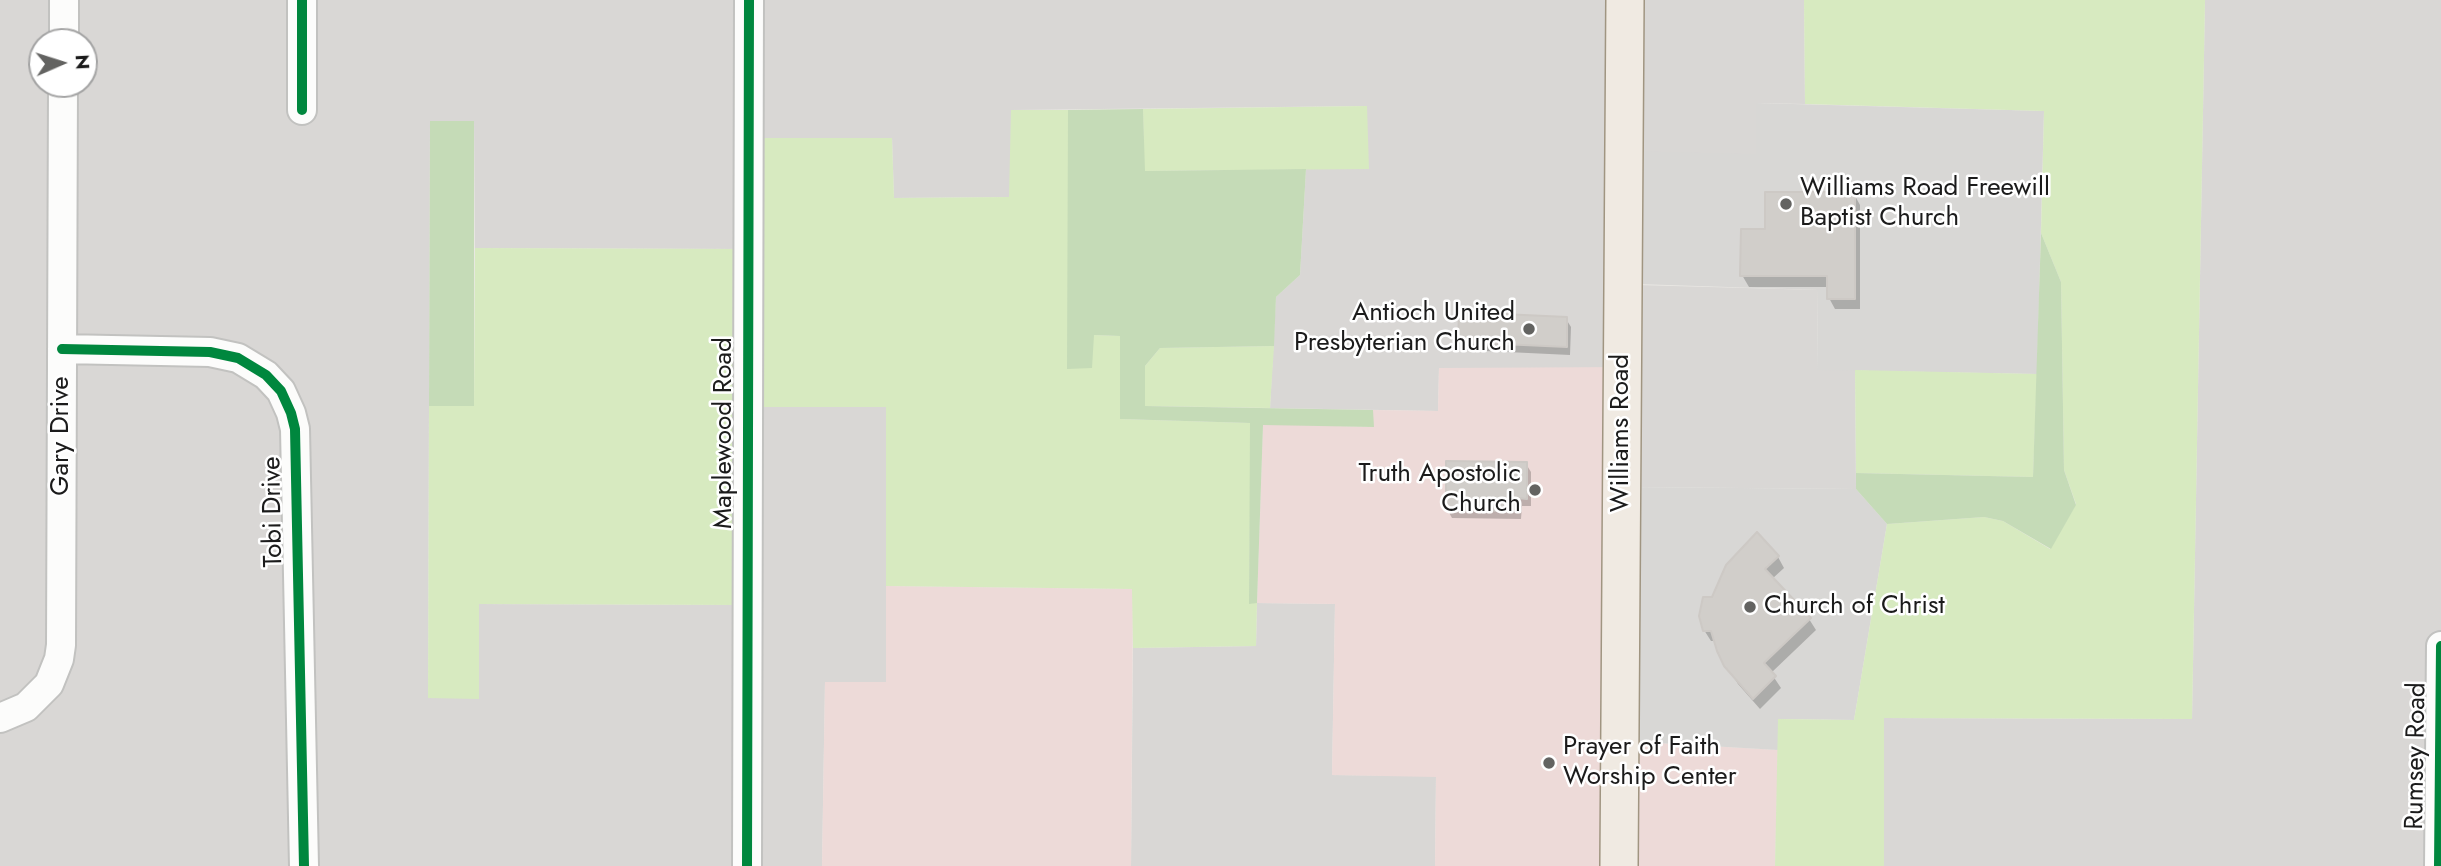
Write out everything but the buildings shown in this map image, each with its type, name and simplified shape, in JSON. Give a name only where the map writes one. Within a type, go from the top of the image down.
[{"type":"main road","name":"Williams Road","points":[[1619,866],[1625,0]]},
{"type":"street","points":[[64,0],[64,28]]},
{"type":"street","points":[[302,0],[302,110]]},
{"type":"street","name":"Maplewood Road","points":[[747,866],[749,0]]},
{"type":"street","name":"Gary Drive","points":[[0,718],[26,706],[38,696],[48,684],[59,659],[63,98]]},
{"type":"street","name":"Tobi Drive","points":[[62,349],[210,352],[228,355],[239,358],[267,375],[281,391],[295,429],[304,866]]},
{"type":"street","name":"Rumsey Road","points":[[2439,866],[2441,646]]},
{"type":"shaded area","points":[[0,0],[1804,0],[1805,104],[1756,103],[1757,154],[1637,285],[1818,290],[1817,370],[1855,370],[1856,489],[1626,487],[1439,368],[1438,411],[1270,408],[1276,297],[1300,275],[1306,169],[1368,168],[1366,106],[1012,110],[1010,197],[894,198],[892,138],[740,249],[475,248],[474,121],[430,121],[428,698],[479,698],[479,604],[738,605],[739,407],[886,406],[886,682],[825,682],[822,866],[0,866]]},
{"type":"shaded area","points":[[2205,0],[2441,0],[2441,866],[1884,866],[1883,718],[2192,719]]},
{"type":"shaded area","points":[[1756,103],[2044,111],[2037,374],[1817,370],[1818,290],[1637,284],[1636,151],[1756,154]]},
{"type":"shaded area","points":[[1627,367],[1624,741],[1778,750],[1775,866],[1435,866],[1436,777],[1332,775],[1335,604],[1257,603],[1263,424],[1373,427],[1373,410],[1438,411],[1439,368]]},
{"type":"shaded area","points":[[1626,487],[1856,489],[1887,524],[1854,720],[1779,719],[1778,750],[1624,741]]},
{"type":"shaded area","points":[[886,586],[1133,589],[1131,866],[822,866],[825,682],[886,682]]},
{"type":"shaded area","points":[[1257,603],[1335,604],[1332,775],[1436,776],[1435,866],[1131,866],[1133,648],[1256,646]]},
{"type":"green space","points":[[1804,0],[2205,0],[2192,719],[1884,718],[1884,866],[1775,866],[1778,719],[1854,720],[1887,524],[1984,517],[2003,521],[2050,549],[2076,504],[2064,470],[2061,282],[2041,233],[2044,111],[1805,104]]},
{"type":"green space","points":[[1367,106],[1369,169],[1144,171],[1143,109]]},
{"type":"green space","points":[[1143,109],[1145,171],[1306,169],[1300,275],[1276,297],[1274,346],[1160,348],[1145,366],[1145,406],[1373,410],[1374,427],[1263,425],[1257,603],[1249,604],[1250,423],[1120,419],[1120,336],[1094,335],[1092,368],[1067,369],[1068,110]]},
{"type":"green space","points":[[1011,110],[1068,110],[1068,368],[1094,335],[1121,336],[1120,419],[1251,423],[1249,603],[1257,603],[1256,646],[1133,648],[1132,589],[886,586],[886,407],[757,407],[757,138],[892,138],[894,198],[1009,197]]},
{"type":"green space","points":[[430,121],[474,121],[474,406],[429,406]]},
{"type":"green space","points":[[2041,233],[2061,282],[2064,470],[2076,505],[2051,549],[2003,521],[1984,517],[1887,524],[1856,489],[1856,473],[2033,477]]},
{"type":"green space","points":[[475,248],[740,249],[739,605],[479,604],[479,699],[428,698],[429,406],[474,406]]},
{"type":"green space","points":[[1274,346],[1270,408],[1145,406],[1145,366],[1160,348]]},
{"type":"green space","points":[[1855,370],[2037,374],[2033,477],[1856,473]]},
{"type":"cycle path","points":[[302,0],[302,110]]},
{"type":"cycle path","points":[[747,866],[749,0]]},
{"type":"cycle path","points":[[62,349],[210,352],[238,358],[266,375],[281,391],[295,429],[304,866]]},
{"type":"cycle path","points":[[2439,866],[2441,646]]},
{"type":"place","name":"Williams Road Freewill Baptist Church","points":[[1786,204]]},
{"type":"place","name":"Antioch United Presbyterian Church","points":[[1529,329]]},
{"type":"place","name":"Truth Apostolic Church","points":[[1535,490]]},
{"type":"place","name":"Church of Christ","points":[[1750,607]]},
{"type":"place","name":"Prayer of Faith Worship Center","points":[[1549,763]]}]
